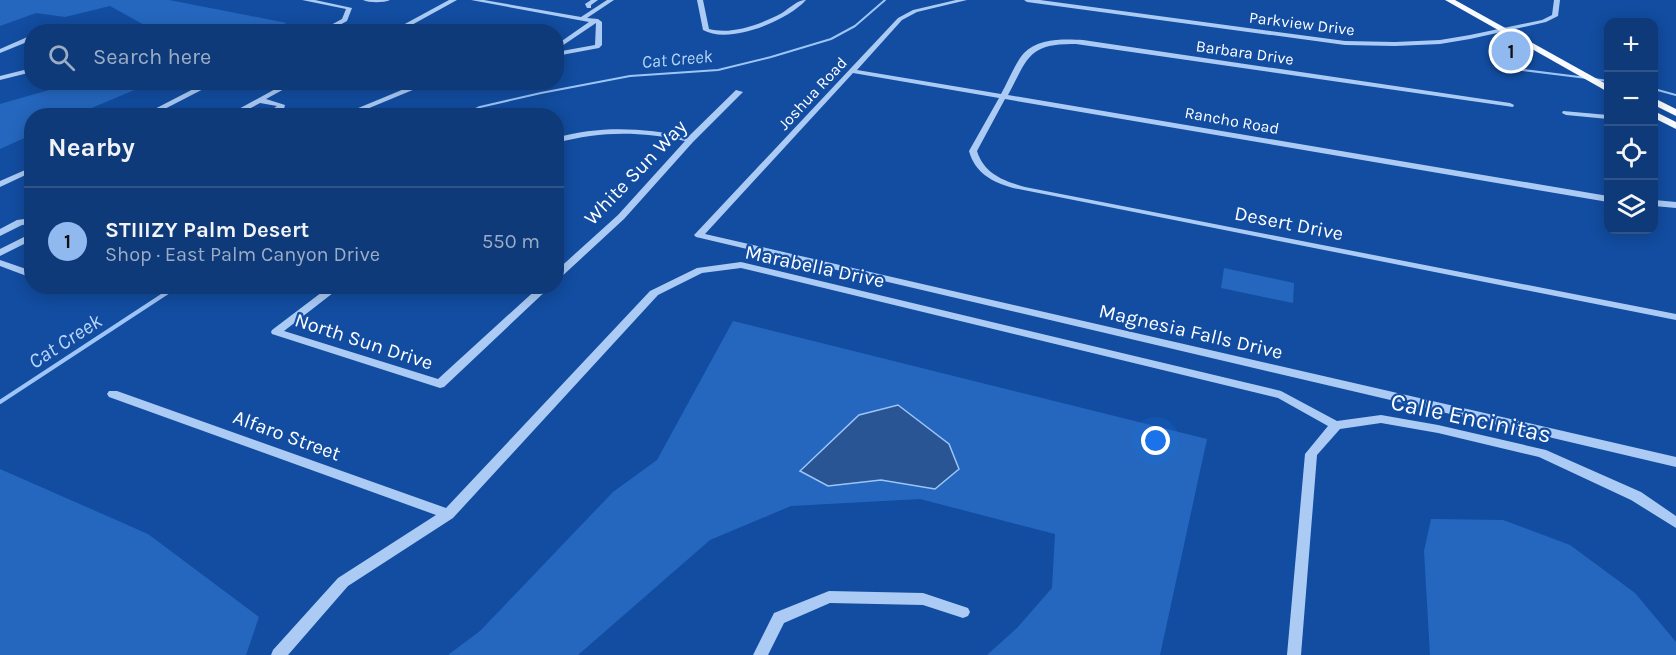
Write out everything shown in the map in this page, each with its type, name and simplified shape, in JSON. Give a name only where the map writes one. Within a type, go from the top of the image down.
[{"type":"main road","points":[[1449,0],[1604,87]]},
{"type":"main road","points":[[1466,0],[1604,75]]},
{"type":"main road","points":[[1658,103],[1676,113]]},
{"type":"main road","points":[[1658,117],[1676,126]]},
{"type":"street","points":[[305,0],[349,8],[345,20],[337,24]]},
{"type":"street","points":[[366,0],[387,0]]},
{"type":"street","points":[[408,24],[454,0]]},
{"type":"street","points":[[474,0],[500,2],[596,20],[600,24],[597,47],[564,53]]},
{"type":"street","points":[[589,7],[588,4],[595,0]]},
{"type":"street","points":[[574,17],[600,0]]},
{"type":"street","points":[[583,18],[610,0]]},
{"type":"street","points":[[700,0],[706,30],[714,33],[762,24],[790,11],[803,0]]},
{"type":"street","name":"Joshua Road","points":[[699,235],[900,19],[915,11],[964,0]]},
{"type":"street","name":"Parkview Drive","points":[[1027,0],[1345,43],[1426,43],[1503,30],[1544,21],[1554,16],[1557,0]]},
{"type":"street","points":[[589,7],[598,8]]},
{"type":"street","points":[[564,42],[596,20]]},
{"type":"street","points":[[0,51],[24,40]]},
{"type":"street","name":"Barbara Drive","points":[[1004,97],[1027,54],[1048,43],[1065,41],[1510,105]]},
{"type":"street","name":"Rancho Road","points":[[851,71],[1604,198]]},
{"type":"street","points":[[0,78],[24,72]]},
{"type":"street","points":[[160,108],[198,90]]},
{"type":"street","points":[[244,108],[279,90]]},
{"type":"street","points":[[362,108],[409,90]]},
{"type":"street","name":"White Sun Way","points":[[564,269],[621,217],[690,140],[739,92]]},
{"type":"street","name":"Desert Drive","points":[[1004,97],[973,151],[975,162],[980,168],[1002,183],[1676,317]]},
{"type":"street","points":[[260,100],[280,105],[279,108]]},
{"type":"street","points":[[1566,114],[1604,117]]},
{"type":"street","points":[[564,139],[607,131],[654,132],[690,140]]},
{"type":"street","points":[[0,184],[24,173]]},
{"type":"street","points":[[1658,203],[1676,205]]},
{"type":"street","points":[[0,233],[24,222]]},
{"type":"street","name":"Magnesia Falls Drive","points":[[699,235],[1676,462]]},
{"type":"street","points":[[0,253],[24,240]]},
{"type":"street","points":[[0,263],[24,272]]},
{"type":"street","name":"Marabella Drive","points":[[278,655],[343,582],[448,514],[654,293],[700,270],[741,265],[1281,395],[1336,425]]},
{"type":"street","name":"North Sun Drive","points":[[326,294],[276,332],[440,384],[537,294]]},
{"type":"street","name":"Alfaro Street","points":[[113,394],[448,514]]},
{"type":"street","name":"Calle Encinitas","points":[[1336,425],[1381,419],[1438,429],[1542,453],[1636,496],[1676,523]]},
{"type":"street","points":[[1293,655],[1311,454],[1336,425]]},
{"type":"street","points":[[760,655],[779,618],[829,597],[923,599],[963,612]]},
{"type":"shaded area","points":[[0,0],[169,0],[287,23],[142,24],[110,6],[65,17],[36,13],[0,26]]},
{"type":"shaded area","points":[[49,90],[134,90],[92,108],[24,108],[24,138],[0,149],[0,104]]},
{"type":"shaded area","points":[[1224,268],[1294,283],[1293,303],[1221,288]]},
{"type":"shaded area","points":[[733,321],[1207,439],[1160,655],[987,655],[1017,628],[1052,588],[1055,534],[920,499],[791,506],[710,540],[578,655],[448,655],[480,631],[613,492],[657,460]]},
{"type":"shaded area","points":[[898,405],[949,444],[959,469],[935,489],[881,480],[828,486],[800,471],[859,415]]},
{"type":"shaded area","points":[[0,469],[148,534],[259,617],[246,655],[0,655]]},
{"type":"shaded area","points":[[1431,519],[1503,520],[1570,545],[1635,593],[1676,642],[1676,655],[1430,655],[1424,551]]},
{"type":"waterway","name":"Cat Creek","points":[[564,89],[630,76],[718,70],[771,57],[831,39],[855,26],[885,0]]},
{"type":"waterway","points":[[1499,67],[1587,78]]},
{"type":"waterway","points":[[1594,79],[1604,80]]},
{"type":"waterway","name":"Cat Creek","points":[[478,108],[557,90]]},
{"type":"waterway","points":[[1658,90],[1676,95]]},
{"type":"waterway","name":"Cat Creek","points":[[0,402],[165,294]]},
{"type":"place","name":"STIIIZY Palm Desert","points":[[1511,51]]}]
